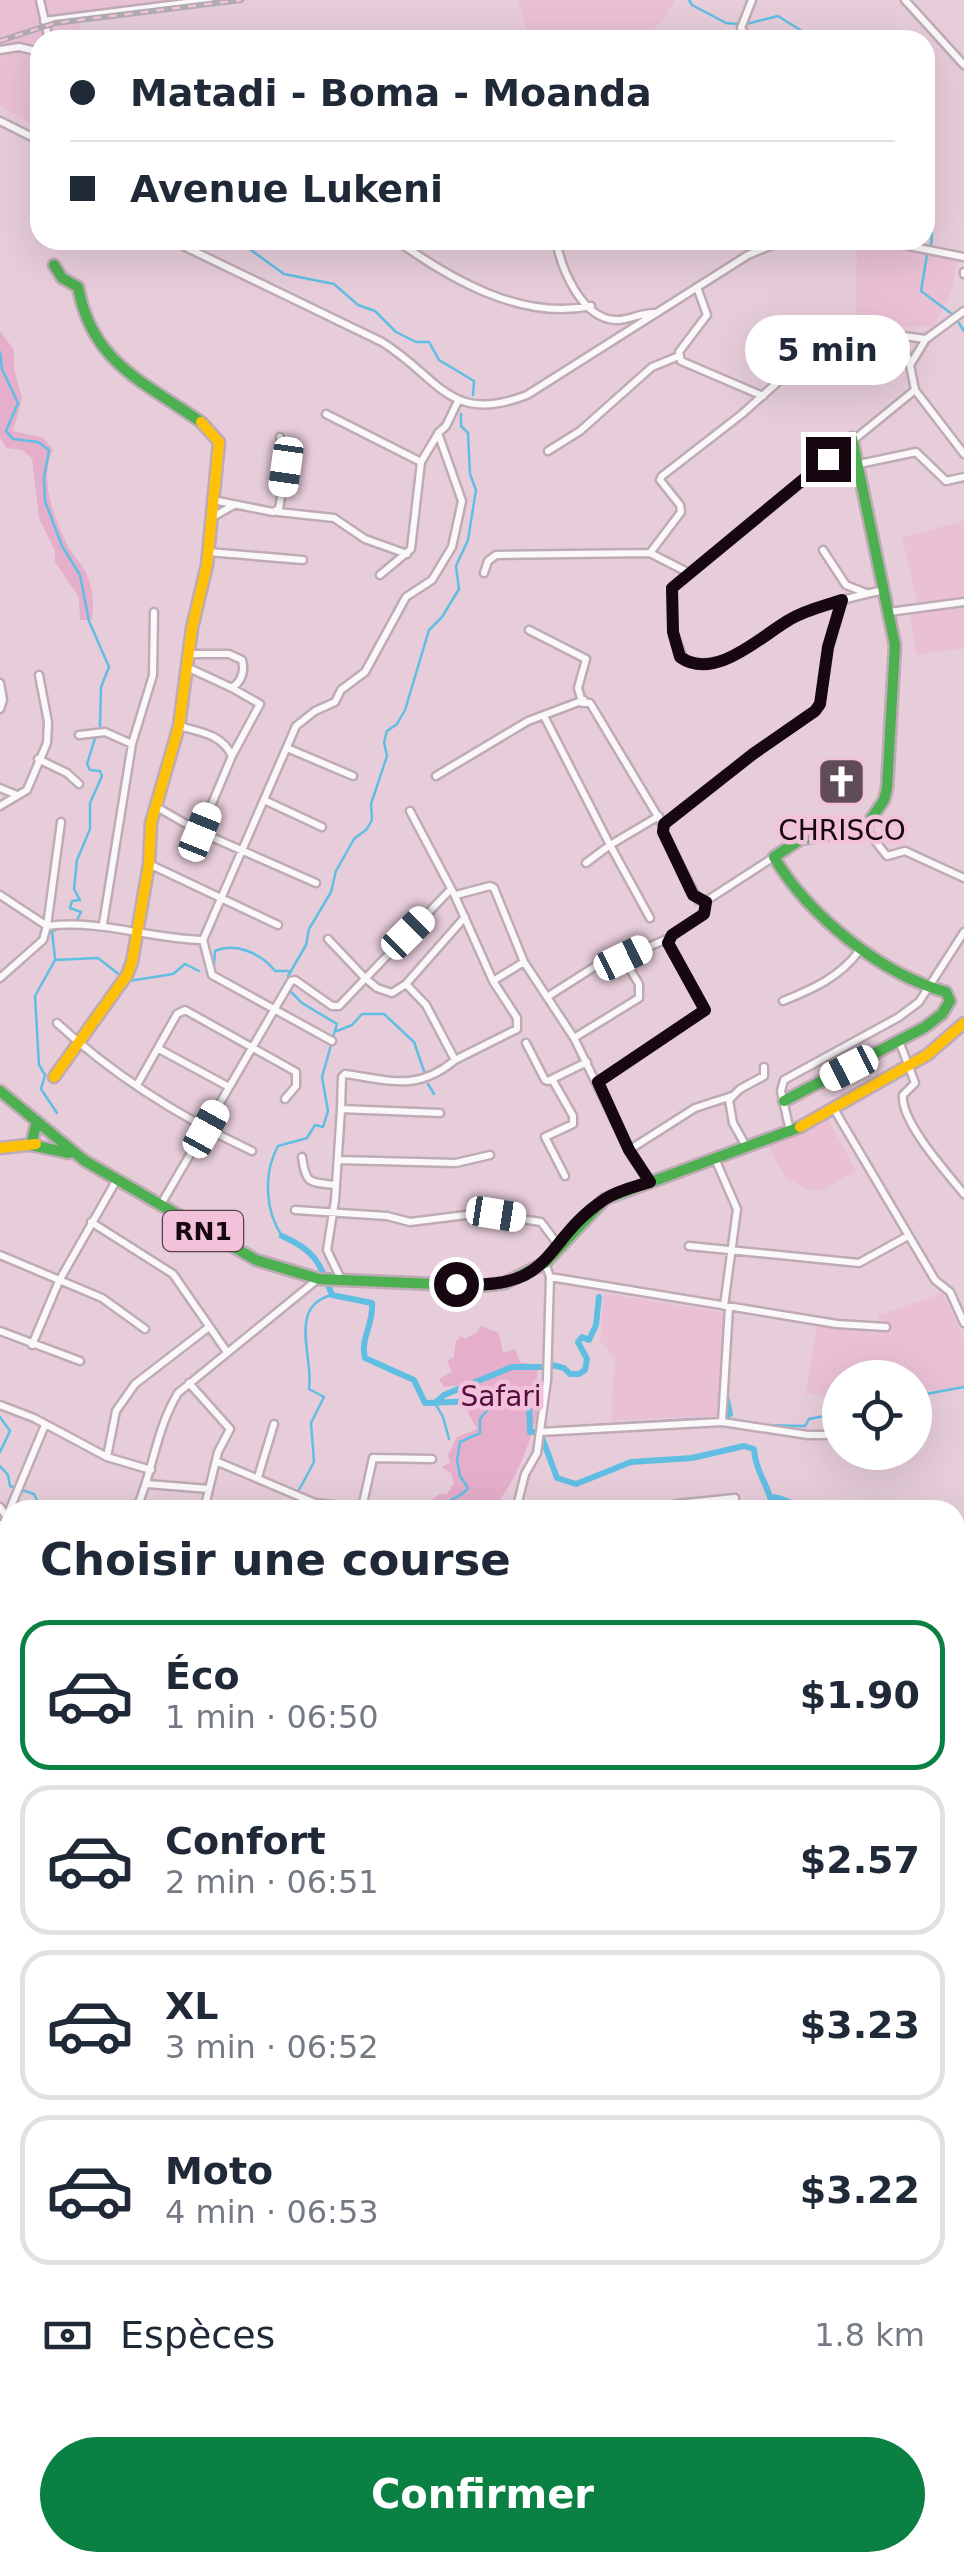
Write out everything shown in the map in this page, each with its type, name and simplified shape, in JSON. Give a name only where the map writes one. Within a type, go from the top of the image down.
[{"type":"main road","points":[[54,265],[62,278],[78,287],[83,318],[110,359],[143,387],[218,436],[208,552],[189,668],[170,766],[155,806],[138,931],[127,975],[54,1077]]},
{"type":"main road","points":[[784,1101],[925,1027],[950,1001],[946,992],[928,990],[859,950],[813,906],[781,870],[774,856],[801,839],[865,828],[884,800],[887,788],[896,656],[852,438]]},
{"type":"main road","name":"RN1","points":[[0,1090],[116,1180],[256,1260],[319,1278],[480,1286],[506,1283],[544,1263],[605,1199],[790,1132],[947,1040],[964,1023]]},
{"type":"main road","points":[[31,1145],[38,1122]]},
{"type":"main road","points":[[0,1148],[63,1141]]},
{"type":"main road","name":"RN1","points":[[63,1141],[76,1155],[94,1165]]},
{"type":"main road","points":[[31,1145],[76,1155]]},
{"type":"street","points":[[40,0],[46,30]]},
{"type":"street","points":[[44,21],[210,0]]},
{"type":"street","points":[[745,30],[742,24],[752,0]]},
{"type":"street","points":[[906,0],[933,30]]},
{"type":"street","points":[[935,32],[964,65]]},
{"type":"street","points":[[0,50],[30,50]]},
{"type":"street","points":[[0,120],[30,136]]},
{"type":"street","points":[[192,250],[382,342],[458,401],[496,404],[527,395],[760,250]]},
{"type":"street","points":[[410,250],[440,272],[530,308],[591,306]]},
{"type":"street","points":[[559,250],[567,279],[591,306],[612,320],[655,313]]},
{"type":"street","points":[[929,250],[964,257]]},
{"type":"street","points":[[548,451],[580,430],[652,367],[679,356],[707,315],[697,287]]},
{"type":"street","points":[[910,364],[926,339],[964,312]]},
{"type":"street","points":[[650,553],[681,512],[680,504],[660,480],[662,476],[827,338],[850,331],[926,339]]},
{"type":"street","points":[[888,334],[898,340],[910,364],[915,390],[964,454]]},
{"type":"street","points":[[679,356],[681,361],[762,396]]},
{"type":"street","points":[[884,590],[790,619],[729,657],[689,662],[680,657],[673,632],[672,588],[915,390]]},
{"type":"street","points":[[380,575],[407,554],[413,542],[421,462],[458,401]]},
{"type":"street","points":[[326,414],[421,462]]},
{"type":"street","points":[[332,1042],[212,975],[203,940],[298,723],[334,702],[341,690],[365,672],[406,597],[432,580],[452,547],[462,500],[438,432],[446,426]]},
{"type":"street","points":[[277,511],[286,467],[280,436]]},
{"type":"street","points":[[859,464],[916,452],[943,480],[964,477]]},
{"type":"street","points":[[213,500],[334,518],[365,540],[407,554]]},
{"type":"street","points":[[210,519],[234,505]]},
{"type":"street","points":[[823,550],[846,584],[867,594]]},
{"type":"street","points":[[208,552],[303,560]]},
{"type":"street","points":[[484,573],[488,561],[496,555],[650,553],[690,574]]},
{"type":"street","points":[[664,824],[815,711],[820,704],[828,647],[842,600]]},
{"type":"street","points":[[889,612],[964,602]]},
{"type":"street","points":[[104,924],[132,744],[153,675],[154,612]]},
{"type":"street","points":[[529,630],[586,659],[578,688],[582,702]]},
{"type":"street","points":[[190,654],[229,654],[242,660],[242,678],[232,688]]},
{"type":"street","points":[[189,668],[260,704],[232,756],[200,832]]},
{"type":"street","points":[[0,806],[30,785],[49,734],[39,675]]},
{"type":"street","points":[[0,683],[0,709]]},
{"type":"street","points":[[436,776],[528,721],[582,702],[590,703],[664,824],[663,832],[693,895],[706,902]]},
{"type":"street","points":[[544,716],[650,918]]},
{"type":"street","points":[[179,726],[216,737],[232,756]]},
{"type":"street","points":[[79,734],[105,732],[132,744]]},
{"type":"street","points":[[288,748],[353,776]]},
{"type":"street","points":[[38,759],[67,773],[79,784]]},
{"type":"street","points":[[0,788],[18,796]]},
{"type":"street","points":[[264,800],[322,828]]},
{"type":"street","points":[[155,806],[200,832],[316,883]]},
{"type":"street","points":[[339,1278],[327,1250],[336,1185],[342,1078],[345,1074],[418,1081],[438,1074],[470,1050],[512,1034],[519,1026],[410,811]]},
{"type":"street","points":[[586,863],[659,816]]},
{"type":"street","points":[[0,978],[43,940],[62,822]]},
{"type":"street","points":[[865,828],[887,856],[905,851],[964,878]]},
{"type":"street","points":[[547,996],[612,955],[623,958],[669,938],[704,914],[706,902],[774,856]]},
{"type":"street","points":[[149,864],[278,924]]},
{"type":"street","points":[[160,1207],[292,980],[335,1007],[453,892],[490,886],[524,962],[574,1038],[629,1150],[650,1182]]},
{"type":"street","points":[[0,895],[47,926],[104,924],[203,940]]},
{"type":"street","points":[[328,938],[364,977],[377,988],[392,993],[406,984],[465,917]]},
{"type":"street","points":[[790,1132],[780,1092],[784,1080],[899,1016],[928,990],[964,932]]},
{"type":"street","points":[[598,1082],[704,1012],[668,943],[669,938]]},
{"type":"street","points":[[783,1001],[846,969],[859,950]]},
{"type":"street","points":[[574,1038],[639,998],[639,984],[623,958]]},
{"type":"street","points":[[493,980],[524,962]]},
{"type":"street","points":[[406,984],[426,1005],[455,1060]]},
{"type":"street","points":[[137,1085],[177,1014],[185,1010],[296,1072],[296,1086],[285,1099]]},
{"type":"street","points":[[57,1023],[137,1085],[206,1129],[252,1151]]},
{"type":"street","points":[[898,1041],[915,1086],[903,1095],[902,1105],[926,1145],[964,1194]]},
{"type":"street","points":[[526,1043],[545,1080],[587,1062]]},
{"type":"street","points":[[159,1048],[229,1087]]},
{"type":"street","points":[[629,1150],[695,1108],[732,1096],[764,1076],[764,1067]]},
{"type":"street","points":[[552,1079],[573,1116],[573,1124],[545,1137],[564,1176]]},
{"type":"street","points":[[732,1096],[730,1113],[748,1149]]},
{"type":"street","points":[[834,1108],[935,1280],[950,1292],[964,1323]]},
{"type":"street","points":[[341,1110],[440,1114]]},
{"type":"street","points":[[338,1160],[456,1163],[490,1156]]},
{"type":"street","points":[[302,1157],[309,1182],[336,1185]]},
{"type":"street","points":[[716,1160],[736,1201],[722,1422]]},
{"type":"street","points":[[32,1345],[59,1281],[116,1180]]},
{"type":"street","points":[[295,1210],[386,1216],[410,1222],[496,1214],[541,1222],[559,1246]]},
{"type":"street","points":[[91,1222],[172,1274],[227,1352]]},
{"type":"street","points":[[689,1246],[859,1263],[908,1236]]},
{"type":"street","points":[[0,1255],[102,1298],[145,1330]]},
{"type":"street","points":[[518,1500],[525,1474],[537,1453],[548,1380],[550,1276],[544,1263]]},
{"type":"street","points":[[550,1276],[837,1324],[886,1327]]},
{"type":"street","points":[[140,1500],[163,1418],[178,1393],[292,1304],[319,1278]]},
{"type":"street","points":[[106,1457],[116,1412],[136,1384],[209,1326]]},
{"type":"street","points":[[0,1332],[80,1360]]},
{"type":"street","points":[[189,1383],[229,1428],[218,1452],[206,1500]]},
{"type":"street","points":[[0,1405],[106,1457],[151,1470]]},
{"type":"street","points":[[540,1432],[722,1422],[822,1435]]},
{"type":"street","points":[[258,1477],[274,1424]]},
{"type":"street","points":[[16,1500],[45,1425]]},
{"type":"street","points":[[364,1500],[373,1458],[432,1460]]},
{"type":"street","points":[[218,1462],[308,1500]]},
{"type":"street","points":[[147,1484],[209,1489]]},
{"type":"street","points":[[715,1500],[735,1498]]},
{"type":"shaded area","points":[[0,0],[254,0],[80,22],[80,30],[30,30],[30,123],[0,106]]},
{"type":"shaded area","points":[[518,0],[675,0],[653,30],[526,30]]},
{"type":"shaded area","points":[[857,250],[901,250],[957,258],[953,288],[934,327],[855,326]]},
{"type":"shaded area","points":[[964,521],[964,596],[918,605],[902,537]]},
{"type":"shaded area","points":[[964,607],[964,648],[916,655],[910,615]]},
{"type":"shaded area","points":[[826,1115],[856,1171],[820,1191],[806,1189],[785,1177],[768,1146]]},
{"type":"shaded area","points":[[604,1293],[726,1313],[718,1416],[611,1421],[615,1357],[600,1341]]},
{"type":"shaded area","points":[[943,1293],[964,1338],[964,1386],[932,1391],[932,1360],[822,1360],[822,1396],[806,1393],[817,1324],[876,1333],[879,1315]]},
{"type":"green space","points":[[0,331],[14,350],[22,399],[13,431],[44,438],[53,450],[47,473],[50,499],[64,537],[88,579],[92,620],[80,620],[79,597],[55,562],[55,551],[39,518],[32,458],[22,450],[6,448],[0,438]]},
{"type":"green space","name":"Safari","points":[[481,1326],[499,1333],[503,1353],[515,1349],[520,1362],[539,1365],[536,1416],[515,1475],[500,1500],[431,1500],[447,1494],[454,1483],[451,1473],[441,1467],[450,1463],[448,1455],[457,1437],[477,1429],[459,1396],[463,1385],[444,1387],[439,1379],[452,1372],[447,1361],[454,1357],[456,1341],[476,1333]]},
{"type":"waterway","points":[[689,0],[726,23],[738,24]]},
{"type":"waterway","points":[[746,24],[778,16],[800,30]]},
{"type":"waterway","points":[[251,250],[284,274],[334,284],[358,305],[375,311],[396,332],[416,342],[429,342],[439,360],[474,381],[473,395]]},
{"type":"waterway","points":[[927,255],[921,291],[952,314]]},
{"type":"waterway","points":[[957,320],[964,331]]},
{"type":"waterway","points":[[0,352],[2,369],[18,403],[6,431],[13,439],[38,442],[49,450],[45,501],[62,546],[80,575],[89,621],[109,667],[101,687],[100,726]]},
{"type":"waterway","points":[[333,1037],[337,1024],[302,1003],[291,992],[288,976],[331,892],[336,871],[354,839],[372,820],[371,804],[387,756],[387,731],[397,724],[405,710],[429,630],[459,589],[456,566],[468,540],[476,490],[470,474],[468,433],[461,426],[461,414]]},
{"type":"waterway","points":[[76,922],[81,912],[70,908],[72,901],[80,900],[74,889],[77,860],[90,829],[90,803],[102,776],[87,764],[96,735]]},
{"type":"waterway","points":[[55,958],[52,931],[61,928]]},
{"type":"waterway","points":[[214,965],[215,951],[231,948],[256,955],[275,971],[288,971]]},
{"type":"waterway","points":[[57,1113],[41,1089],[45,1075],[39,1065],[35,996],[55,960],[98,958],[121,976]]},
{"type":"waterway","points":[[129,981],[173,974],[185,964],[199,971]]},
{"type":"waterway","points":[[337,1031],[352,1025],[362,1014],[384,1014],[414,1042],[425,1074]]},
{"type":"waterway","points":[[282,1236],[269,1204],[270,1168],[278,1146],[307,1138],[315,1125],[323,1127],[328,1111],[322,1077],[331,1045]]},
{"type":"waterway","points":[[428,1084],[434,1094]]},
{"type":"waterway","points":[[282,1236],[315,1259],[332,1295],[372,1303],[365,1358],[414,1380],[425,1403],[529,1399],[530,1432],[540,1432],[557,1478],[576,1484],[631,1462],[692,1458],[744,1446],[754,1449],[771,1500]]},
{"type":"waterway","points":[[299,1490],[314,1462],[311,1423],[324,1397],[309,1389],[306,1321],[318,1301],[332,1295]]},
{"type":"waterway","points":[[552,1365],[570,1374],[585,1370],[587,1359],[578,1342],[582,1337],[589,1340],[596,1325],[599,1297]]},
{"type":"waterway","points":[[435,1403],[444,1395],[512,1367],[543,1367]]},
{"type":"waterway","points":[[932,1393],[964,1387]]},
{"type":"waterway","points":[[722,1418],[730,1414],[726,1396]]},
{"type":"waterway","points":[[452,1500],[468,1488],[460,1476],[457,1460],[460,1442],[480,1433],[480,1419],[495,1401]]},
{"type":"waterway","points":[[435,1403],[449,1439]]},
{"type":"waterway","points":[[762,1425],[805,1426],[809,1419],[822,1416]]},
{"type":"waterway","points":[[0,1417],[10,1431],[0,1452]]},
{"type":"waterway","points":[[549,1428],[695,1419],[749,1423]]},
{"type":"waterway","points":[[0,1466],[8,1475],[10,1486],[34,1494],[37,1500]]},
{"type":"waterway","points":[[770,1497],[784,1500]]},
{"type":"railway","points":[[34,30],[55,23],[241,0]]},
{"type":"railway","points":[[0,41],[30,31]]},
{"type":"traffic: fast","points":[[54,265],[62,278],[78,287],[85,313],[108,352],[140,381],[201,422]]},
{"type":"traffic: fast","points":[[784,1101],[925,1027],[942,1014],[950,1001],[946,992],[896,971],[848,940],[806,900],[774,857],[801,839],[865,828],[884,800],[887,788],[895,645],[852,438]]},
{"type":"traffic: fast","points":[[0,1091],[85,1161],[256,1260],[319,1279],[480,1286],[505,1283],[545,1263],[605,1199],[800,1127]]},
{"type":"traffic: fast","points":[[37,1121],[31,1145],[69,1153]]},
{"type":"traffic: slow","points":[[54,1077],[127,975],[132,962],[149,864],[151,823],[179,726],[192,628],[207,565],[219,442],[201,422]]},
{"type":"traffic: slow","points":[[800,1127],[927,1055],[964,1023]]},
{"type":"traffic: slow","points":[[0,1148],[36,1144]]},
{"type":"place","name":"CHRISCO","points":[[842,782]]},
{"type":"route","points":[[456,1284],[506,1283],[528,1274],[544,1263],[605,1199],[650,1182],[629,1150],[598,1082],[705,1010],[668,943],[672,935],[704,914],[706,902],[693,895],[663,832],[664,824],[815,711],[820,704],[828,647],[842,600],[790,619],[729,657],[696,663],[680,657],[673,632],[672,588],[828,459]]}]
